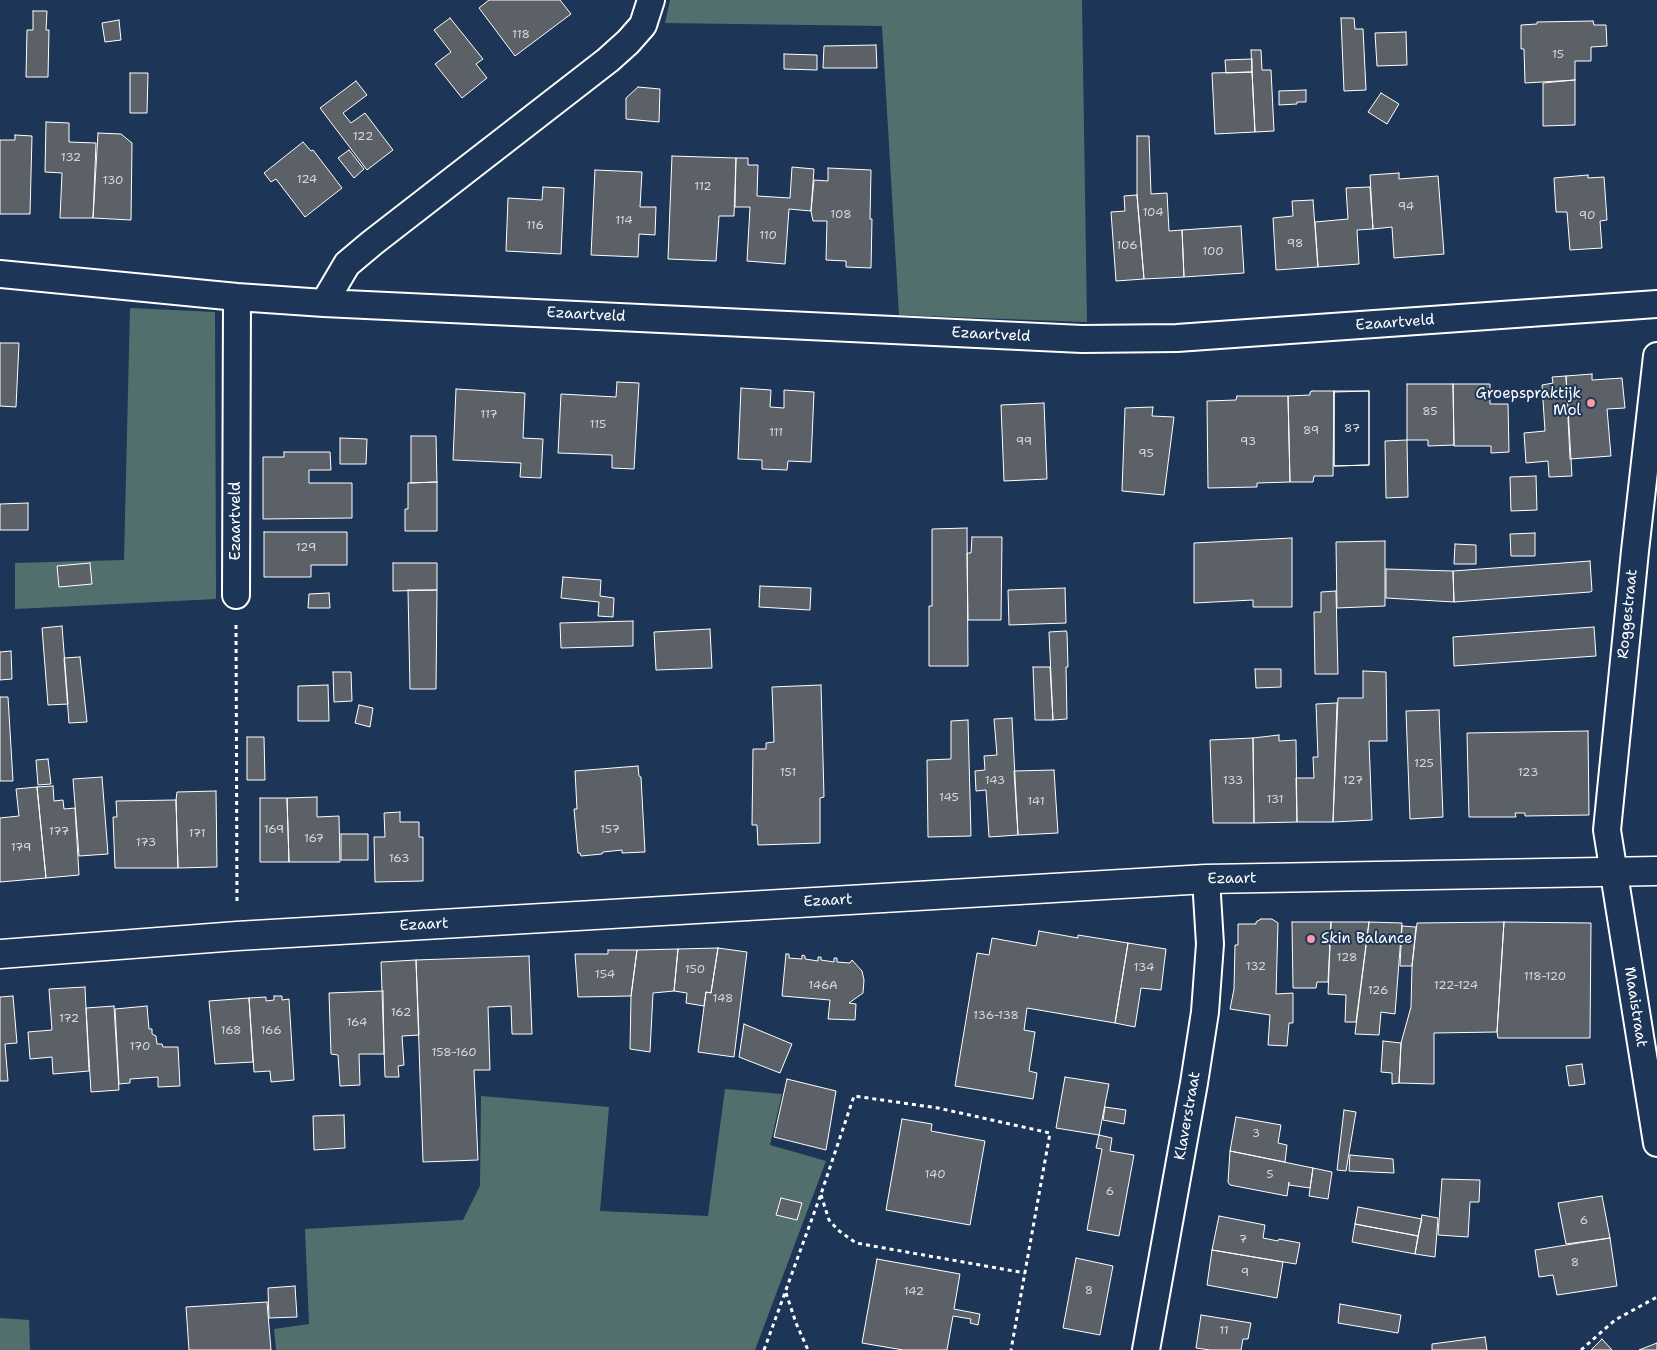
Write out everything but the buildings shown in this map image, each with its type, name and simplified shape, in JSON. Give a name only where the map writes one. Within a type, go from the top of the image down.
[{"type":"main road","name":"Ezaart","points":[[0,954],[237,936],[1206,879],[1657,871]]},
{"type":"street","points":[[324,303],[347,264],[628,42],[643,25],[651,0]]},
{"type":"street","name":"Ezaartveld","points":[[0,274],[237,297],[324,303],[1082,339],[1177,338],[1657,304]]},
{"type":"street","name":"Ezaartveld","points":[[236,595],[237,297]]},
{"type":"street","name":"Roggestraat","points":[[1614,872],[1607,830],[1634,551],[1657,356]]},
{"type":"street","name":"Maaistraat","points":[[1614,872],[1657,1143]]},
{"type":"street","name":"Klaverstraat","points":[[1146,1350],[1193,1093],[1205,1012],[1210,944],[1206,879]]},
{"type":"path","points":[[236,595],[237,936]]},
{"type":"path","points":[[764,1350],[821,1194],[854,1096],[938,1108],[1050,1133],[1011,1350]]},
{"type":"path","points":[[821,1194],[829,1220],[838,1230],[856,1243],[1025,1273]]},
{"type":"path","points":[[786,1292],[796,1323],[808,1350]]},
{"type":"path","points":[[1580,1350],[1615,1320],[1657,1298]]},
{"type":"green space","points":[[670,0],[1082,0],[1087,322],[899,315],[882,26],[665,23]]},
{"type":"green space","points":[[130,308],[215,312],[216,599],[15,609],[15,563],[124,560]]},
{"type":"green space","points":[[725,1089],[782,1094],[770,1145],[826,1161],[755,1350],[276,1350],[274,1329],[309,1324],[305,1229],[463,1220],[480,1186],[481,1096],[609,1107],[600,1211],[708,1216]]},
{"type":"green space","points":[[0,1318],[29,1320],[30,1350],[0,1350]]},
{"type":"place","name":"Groepspraktijk Mol","points":[[1591,403]]},
{"type":"place","name":"Skin Balance","points":[[1311,939]]}]
